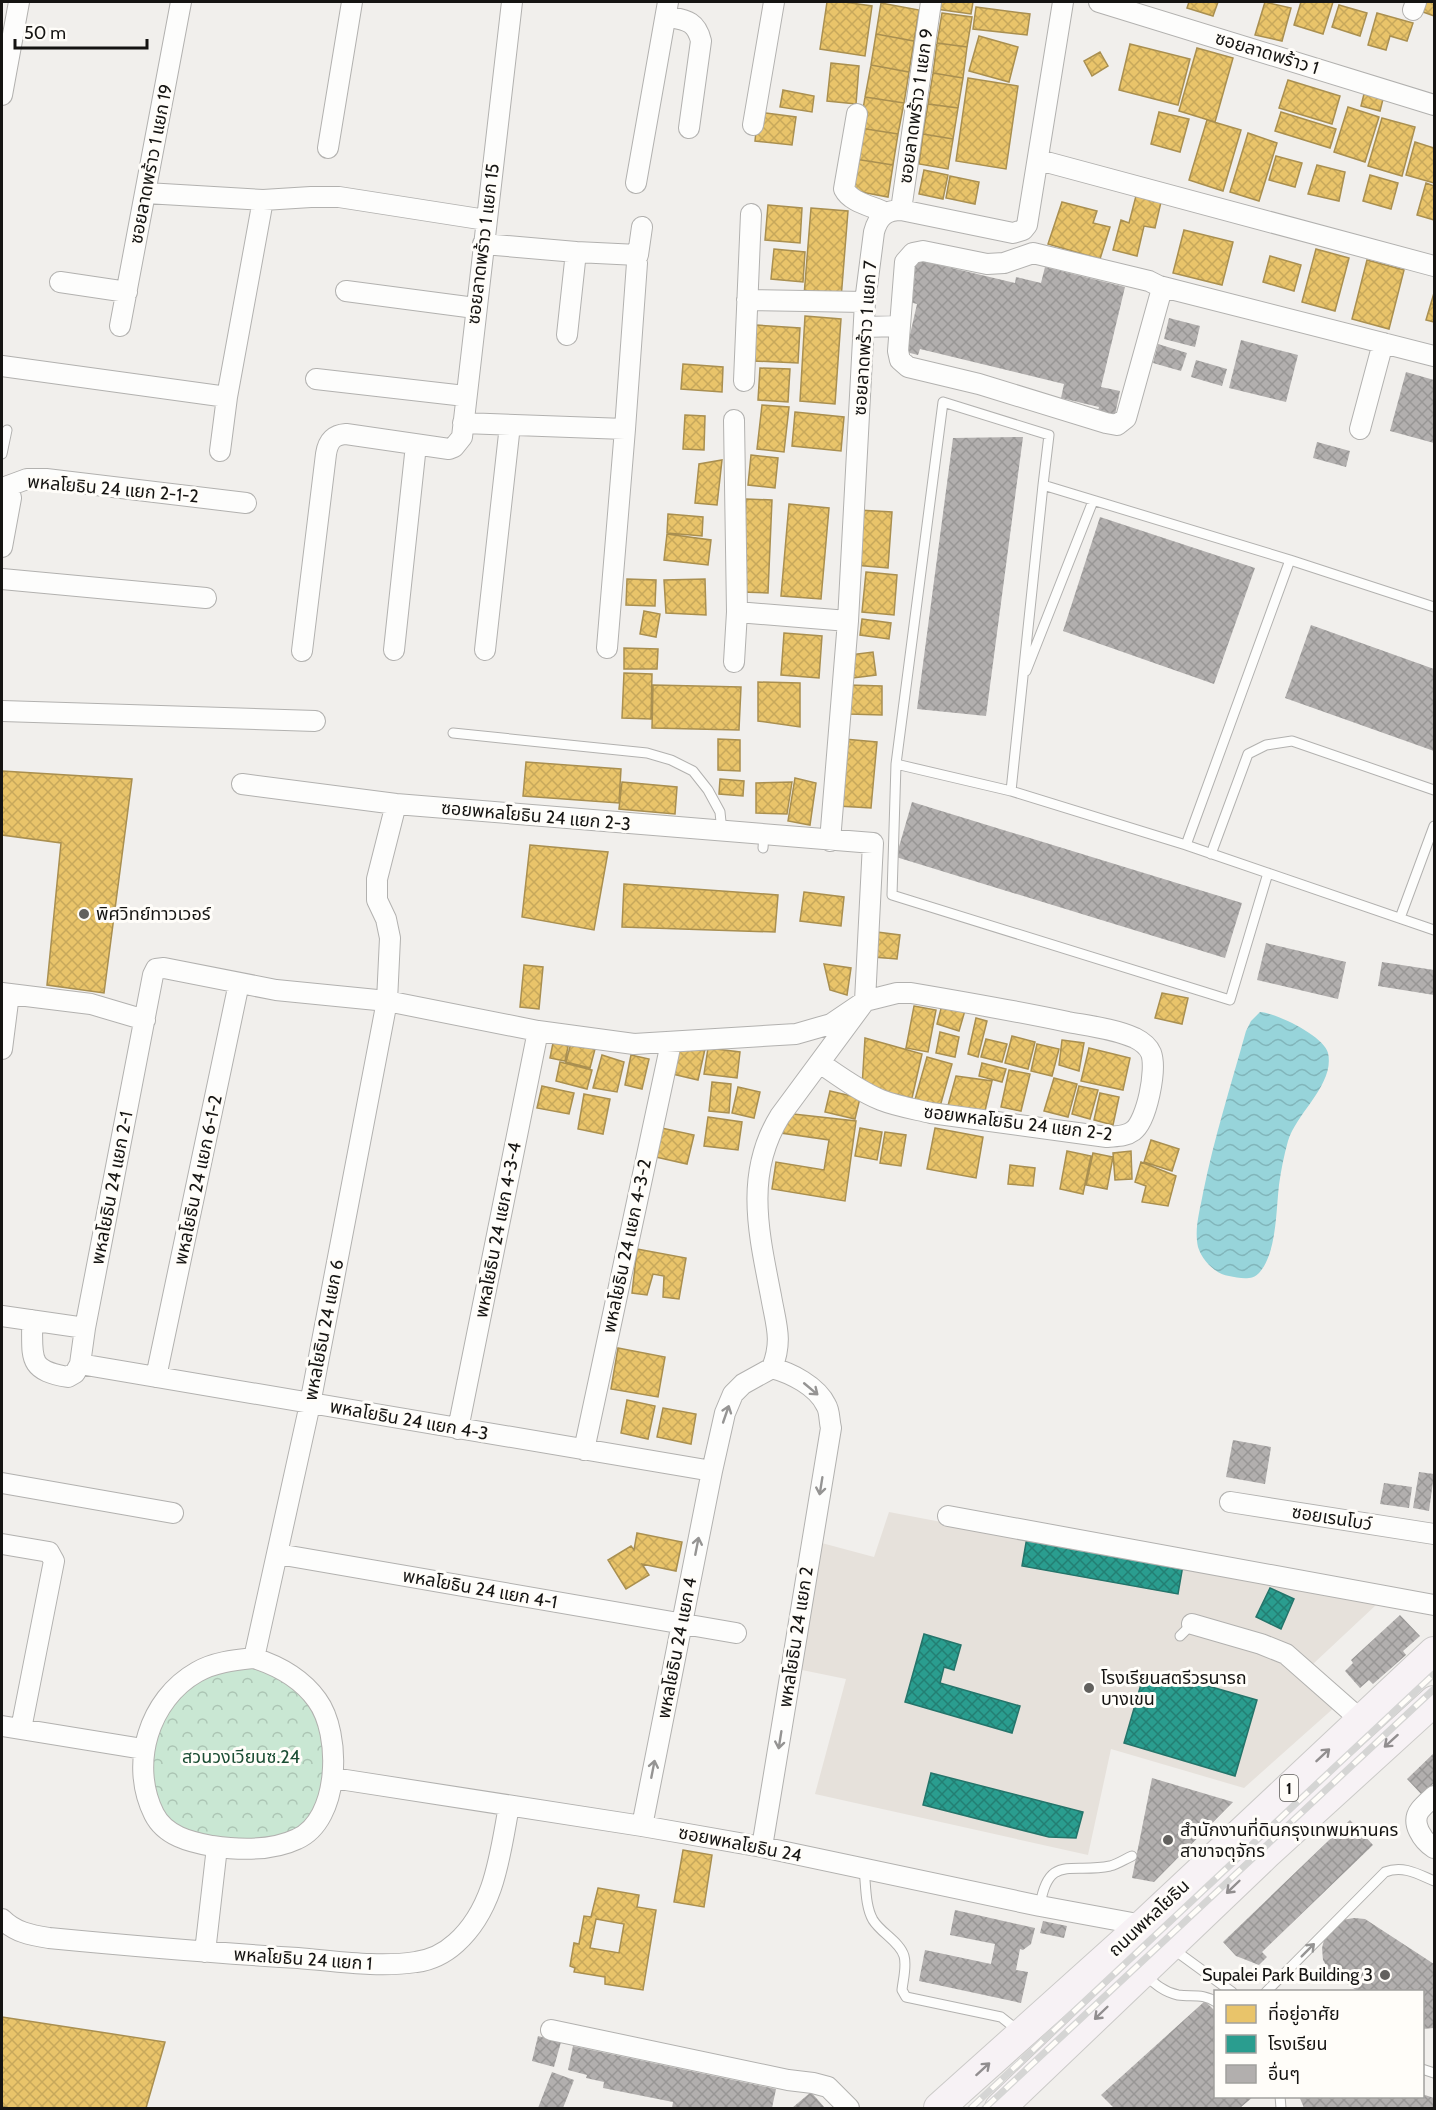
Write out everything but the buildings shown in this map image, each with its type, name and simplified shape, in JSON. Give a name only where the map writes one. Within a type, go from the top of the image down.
[{"type":"main road","name":"ถนนพหลโยธิน","points":[[939,2109],[1143,1925],[1434,1652]]},
{"type":"main road","name":"ถนนพหลโยธิน","points":[[1000,2109],[1266,1854],[1434,1701]]},
{"type":"main road","points":[[1143,1925],[1171,1947]]},
{"type":"street","points":[[2,95],[19,2]]},
{"type":"street","name":"ซอยลาดพร้าว 1 แยก 19","points":[[120,326],[182,2]]},
{"type":"street","points":[[328,148],[352,2]]},
{"type":"street","name":"ซอยลาดพร้าว 1 แยก 15","points":[[417,445],[449,449],[454,447],[462,437],[475,308],[512,2]]},
{"type":"street","points":[[753,125],[774,2]]},
{"type":"street","name":"ซอยลาดพร้าว 1 แยก 9","points":[[894,211],[931,2]]},
{"type":"street","points":[[857,114],[844,189],[847,195],[856,200],[894,211],[1012,233],[1019,232],[1027,225],[1063,2]]},
{"type":"street","name":"ซอยลาดพร้าว 1","points":[[1107,3],[1434,105]]},
{"type":"street","points":[[636,183],[667,9],[698,29],[700,41],[689,128]]},
{"type":"street","points":[[1039,160],[1434,266]]},
{"type":"street","points":[[146,193],[263,200],[311,196],[339,197],[486,220]]},
{"type":"street","points":[[220,451],[227,397],[263,200]]},
{"type":"street","name":"ซอยลาดพร้าว 1 แยก 7","points":[[830,841],[848,621],[864,302],[877,220],[894,211]]},
{"type":"street","points":[[744,381],[751,214]]},
{"type":"street","points":[[483,244],[638,255],[642,226]]},
{"type":"street","points":[[567,335],[576,252]]},
{"type":"street","points":[[1159,286],[1161,292],[1134,394],[1126,417],[1117,425],[979,384],[908,367],[900,360],[899,326],[905,262],[913,253],[932,252],[987,264],[1004,263],[1033,253],[1434,356]]},
{"type":"street","points":[[607,648],[637,263]]},
{"type":"street","points":[[60,282],[127,292]]},
{"type":"street","points":[[346,291],[475,308]]},
{"type":"street","points":[[747,300],[864,302]]},
{"type":"street","points":[[864,327],[899,326]]},
{"type":"street","points":[[1360,429],[1383,343]]},
{"type":"street","points":[[2,366],[227,397]]},
{"type":"street","points":[[316,379],[465,396]]},
{"type":"street","points":[[734,420],[737,612],[734,662]]},
{"type":"street","points":[[463,423],[625,429]]},
{"type":"street","points":[[485,650],[510,425]]},
{"type":"street","points":[[302,651],[328,445],[332,438],[346,434],[417,445],[394,650]]},
{"type":"street","name":"พหลโยธิน 24 แยก 2-1-2","points":[[2,547],[11,498],[5,484],[27,479],[46,479],[246,502]]},
{"type":"street","points":[[2,579],[206,598]]},
{"type":"street","points":[[737,612],[848,621]]},
{"type":"street","points":[[2,711],[315,721]]},
{"type":"street","name":"ซอยพหลโยธิน 24 แยก 2-3","points":[[242,784],[396,804],[642,828],[722,832],[763,842],[873,843],[865,1001]]},
{"type":"street","name":"พหลโยธิน 24 แยก 6","points":[[254,1658],[310,1404],[387,1001],[390,938],[386,919],[377,900],[377,879],[396,804]]},
{"type":"street","name":"พหลโยธิน 24 แยก 2-1","points":[[81,1360],[85,1328],[156,969],[164,968],[276,990],[387,1001],[538,1030],[634,1044],[796,1035],[831,1024],[865,1001]]},
{"type":"street","name":"พหลโยธิน 24 แยก 6-1-2","points":[[156,1377],[239,983]]},
{"type":"street","name":"ซอยพหลโยธิน 24 แยก 2-2","points":[[820,1063],[881,1100],[931,1113],[1107,1137],[1123,1136],[1138,1126],[1149,1096],[1152,1054],[1146,1045],[1134,1038],[1104,1029],[1027,1013],[911,993],[897,993],[865,1001]]},
{"type":"street","points":[[2,1049],[5,994],[91,1004],[145,1020]]},
{"type":"street","points":[[712,1471],[725,1413],[733,1394],[743,1384],[772,1368],[780,1340],[756,1204],[758,1184],[770,1132],[865,1001]]},
{"type":"street","name":"พหลโยธิน 24 แยก 4-3-4","points":[[458,1429],[538,1030]]},
{"type":"street","name":"พหลโยธิน 24 แยก 4-3-2","points":[[584,1450],[671,1043]]},
{"type":"street","points":[[2,1316],[85,1328]]},
{"type":"street","points":[[32,1320],[33,1351],[37,1366],[44,1372],[68,1377],[75,1373],[81,1360]]},
{"type":"street","name":"พหลโยธิน 24 แยก 4-3","points":[[81,1360],[156,1377],[712,1471]]},
{"type":"street","name":"พหลโยธิน 24 แยก 2","points":[[762,1847],[831,1428],[827,1405],[815,1390],[772,1368]]},
{"type":"street","name":"พหลโยธิน 24 แยก 4","points":[[642,1826],[712,1471]]},
{"type":"street","points":[[2,1479],[173,1513]]},
{"type":"street","name":"ซอยเรนโบว์","points":[[1230,1502],[1434,1534]]},
{"type":"street","points":[[948,1516],[1434,1605]]},
{"type":"street","points":[[2,1544],[49,1552],[54,1561],[11,1728],[143,1749]]},
{"type":"street","name":"พหลโยธิน 24 แยก 4-1","points":[[278,1554],[736,1633]]},
{"type":"street","points":[[1186,1630],[1261,1644],[1286,1654],[1361,1720]]},
{"type":"street","points":[[254,1658],[279,1667],[317,1699],[324,1712],[333,1745],[333,1778],[330,1793],[316,1822],[308,1833],[298,1839],[253,1849],[217,1847],[179,1837],[157,1820],[150,1806],[146,1789],[143,1749],[163,1701],[173,1689],[198,1671],[217,1664],[254,1658]]},
{"type":"street","name":"ซอยพหลโยธิน 24","points":[[333,1778],[762,1847],[1041,1906],[1143,1925]]},
{"type":"street","points":[[1434,1796],[1418,1812],[1416,1823],[1420,1833],[1434,1848]]},
{"type":"street","name":"พหลโยธิน 24 แยก 1","points":[[2,1918],[11,1928],[31,1936],[205,1952],[394,1964],[417,1962],[437,1956],[457,1942],[482,1908],[497,1872],[509,1806]]},
{"type":"street","points":[[205,1952],[217,1847]]},
{"type":"street","points":[[551,2030],[788,2080],[813,2083],[828,2087],[849,2109]]},
{"type":"lane","points":[[1011,791],[1049,435],[942,402],[896,764],[892,895],[1230,999],[1268,873]]},
{"type":"lane","points":[[2,454],[7,430]]},
{"type":"lane","points":[[1043,485],[1290,560],[1434,607]]},
{"type":"lane","points":[[1021,683],[1093,501]]},
{"type":"lane","points":[[1186,845],[1290,560]]},
{"type":"lane","points":[[453,733],[647,753],[671,760],[693,771],[708,790],[720,812],[722,832]]},
{"type":"lane","points":[[1211,854],[1248,754],[1266,745],[1292,741],[1434,790]]},
{"type":"lane","points":[[896,764],[1011,791],[1186,845],[1434,930]]},
{"type":"lane","points":[[1400,918],[1434,826]]},
{"type":"lane","points":[[1041,1906],[1043,1888],[1051,1874],[1070,1867],[1088,1869],[1113,1866],[1132,1856]]},
{"type":"lane","points":[[1268,1990],[1385,1872],[1394,1868],[1404,1869],[1434,1881]]},
{"type":"lane","points":[[864,1869],[872,1918],[902,1951],[905,1958],[903,1994],[906,1997],[1001,2017],[1022,2033]]},
{"type":"lane","points":[[1171,1947],[1229,1990]]},
{"type":"lane","points":[[1143,1973],[1162,1990],[1179,1995],[1204,1996],[1214,2001]]},
{"type":"shaded area","name":"โรงเรียนสตรีวรนารถ บางเขน","points":[[889,1512],[1376,1605],[1313,1664],[1345,1698],[1244,1788],[1111,1749],[1088,1855],[815,1794],[846,1679],[797,1669],[818,1542],[874,1557]]},
{"type":"green space","name":"สวนวงเวียนซ.24","points":[[238,1659],[279,1667],[329,1728],[317,1822],[286,1843],[206,1845],[151,1806],[155,1718],[191,1676]]},
{"type":"water","points":[[1260,1012],[1287,1021],[1309,1033],[1325,1046],[1329,1064],[1321,1087],[1299,1119],[1288,1141],[1279,1185],[1275,1231],[1265,1265],[1256,1276],[1241,1278],[1224,1275],[1206,1261],[1198,1247],[1197,1226],[1212,1152],[1246,1031],[1251,1021]]},
{"type":"railway","points":[[971,2108],[1434,1674]]},
{"type":"railway","points":[[985,2108],[1434,1689]]},
{"type":"place","name":"พิศวิทย์ทาวเวอร์","points":[[84,914]]},
{"type":"place","name":"โรงเรียนสตรีวรนารถ บางเขน","points":[[1089,1688]]},
{"type":"place","name":"สำนักงานที่ดินกรุงเทพมหานคร สาขาจตุจักร","points":[[1168,1840]]},
{"type":"place","name":"Supalei Park Building 3","points":[[1385,1975]]}]
